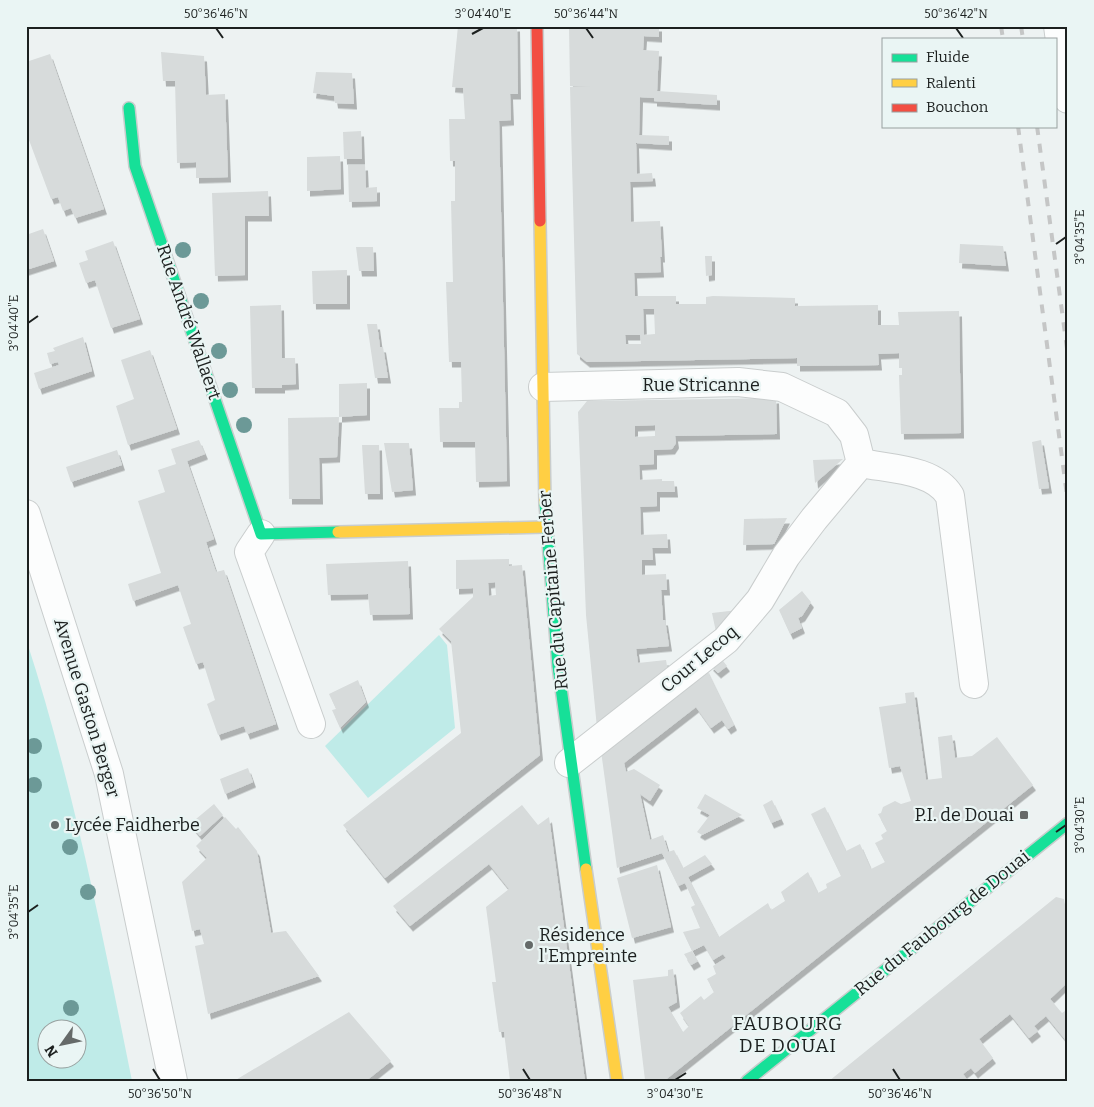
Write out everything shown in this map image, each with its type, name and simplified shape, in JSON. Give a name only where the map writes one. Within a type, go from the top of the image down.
[{"type":"street","name":"Rue du Capitaine Ferber","points":[[537,26],[545,527],[569,763],[617,1081]]},
{"type":"street","points":[[1058,26],[1068,99]]},
{"type":"street","name":"Rue André Wallaert","points":[[129,108],[135,166],[261,534]]},
{"type":"street","name":"Rue Stricanne","points":[[543,387],[738,382],[782,387],[837,413],[854,435],[862,463]]},
{"type":"street","points":[[862,463],[933,479],[944,486],[950,496],[974,684]]},
{"type":"street","name":"Cour Lecoq","points":[[569,763],[726,640],[760,600],[786,556],[810,524],[862,463]]},
{"type":"street","name":"Avenue Gaston Berger","points":[[26,514],[109,774],[173,1081]]},
{"type":"street","points":[[311,724],[249,552],[261,534],[545,527]]},
{"type":"street","name":"Rue du Faubourg de Douai","points":[[747,1081],[1068,823]]},
{"type":"shaded area","points":[[439,635],[447,645],[455,728],[368,798],[325,746]]},
{"type":"shaded area","name":"Lycée Faidherbe","points":[[26,639],[43,694],[72,803],[98,914],[132,1081],[26,1081]]},
{"type":"building","points":[[458,26],[517,26],[518,94],[510,94],[511,120],[499,121],[507,481],[476,482],[475,442],[440,442],[439,408],[459,408],[459,402],[462,402],[461,362],[449,362],[446,282],[453,282],[451,201],[455,201],[455,161],[450,161],[449,119],[465,119],[463,88],[452,87]]},
{"type":"building","points":[[569,26],[659,26],[659,37],[644,36],[643,50],[659,51],[657,91],[717,95],[717,105],[654,101],[654,98],[640,97],[639,135],[669,136],[669,145],[636,143],[637,174],[652,173],[653,181],[630,182],[631,222],[660,221],[662,257],[660,257],[661,272],[634,273],[635,296],[676,296],[676,304],[706,304],[706,297],[713,296],[795,298],[795,306],[878,305],[878,325],[899,325],[898,312],[959,311],[961,433],[901,434],[899,375],[902,375],[902,368],[899,368],[899,353],[878,354],[879,365],[797,366],[797,358],[587,362],[577,354],[570,87],[590,87],[570,86]],"holes":[[[643,309],[654,309],[655,334],[644,335]],[[625,335],[640,335],[641,344],[626,344]]]},
{"type":"building","points":[[161,52],[204,56],[206,95],[225,94],[228,177],[196,178],[196,162],[177,163],[175,81],[163,81]]},
{"type":"building","points":[[50,54],[104,209],[75,218],[71,208],[63,211],[58,197],[51,199],[26,132],[26,62]]},
{"type":"building","points":[[316,72],[352,73],[354,104],[335,103],[334,96],[313,93]]},
{"type":"building","points":[[361,131],[362,159],[344,159],[343,132]]},
{"type":"building","points":[[340,156],[341,189],[307,191],[307,157]]},
{"type":"building","points":[[348,165],[365,165],[366,188],[377,187],[377,201],[349,202]]},
{"type":"building","points":[[268,191],[269,216],[245,216],[245,275],[215,276],[212,193]]},
{"type":"building","points":[[43,229],[54,261],[26,270],[26,235]]},
{"type":"building","points":[[113,241],[140,319],[111,328],[95,280],[86,283],[79,263],[88,260],[85,251]]},
{"type":"building","points":[[960,244],[1003,246],[1006,266],[959,263]]},
{"type":"building","points":[[356,247],[373,247],[374,271],[359,271]]},
{"type":"building","points":[[705,256],[712,256],[712,275],[706,276]]},
{"type":"building","points":[[347,270],[347,304],[313,304],[312,271]]},
{"type":"building","points":[[281,305],[282,358],[295,358],[296,384],[282,385],[282,388],[252,388],[250,306]]},
{"type":"building","points":[[367,324],[377,324],[380,347],[383,347],[388,378],[375,378]]},
{"type":"building","points":[[83,337],[92,371],[39,389],[34,373],[59,365],[58,362],[50,364],[47,353],[55,351],[53,348]]},
{"type":"building","points":[[150,350],[177,429],[128,445],[116,406],[134,399],[121,360]]},
{"type":"building","points":[[367,383],[367,415],[339,417],[339,384]]},
{"type":"building","points":[[776,398],[777,434],[675,436],[676,443],[672,449],[654,450],[654,464],[639,465],[640,480],[662,479],[662,481],[674,481],[675,492],[657,492],[657,506],[640,507],[641,535],[667,534],[668,548],[652,548],[653,560],[642,560],[642,575],[666,574],[667,590],[661,590],[663,620],[665,620],[669,646],[636,649],[638,663],[666,660],[668,672],[597,728],[586,615],[578,412],[587,401]],"holes":[[[655,425],[655,436],[635,437],[635,426]]]},
{"type":"building","points":[[339,417],[337,457],[319,458],[320,499],[289,499],[288,418]]},
{"type":"building","points":[[199,440],[205,454],[187,461],[214,539],[206,542],[216,572],[224,570],[276,724],[247,734],[244,726],[218,735],[207,704],[215,700],[203,662],[196,664],[183,627],[191,624],[178,585],[133,601],[128,584],[161,573],[138,501],[165,492],[158,470],[176,464],[171,449]]},
{"type":"building","points":[[1041,440],[1049,488],[1039,489],[1032,442]]},
{"type":"building","points":[[384,443],[409,443],[413,490],[392,492]]},
{"type":"building","points":[[362,445],[379,445],[380,494],[365,494]]},
{"type":"building","points":[[117,450],[122,465],[71,482],[66,467]]},
{"type":"building","points":[[843,459],[815,483],[813,460]]},
{"type":"building","points":[[787,518],[774,544],[743,545],[744,519]]},
{"type":"building","points":[[509,559],[509,566],[522,565],[540,755],[385,878],[343,825],[461,733],[451,641],[439,629],[473,597],[473,588],[456,589],[456,560]],"holes":[[[495,582],[496,595],[489,596],[488,583]]]},
{"type":"building","points":[[408,561],[410,614],[370,615],[368,594],[328,595],[326,564]]},
{"type":"building","points":[[802,591],[811,602],[802,616],[798,618],[802,628],[790,634],[779,610]]},
{"type":"building","points":[[738,610],[716,632],[712,613]]},
{"type":"building","points":[[720,657],[727,666],[718,673],[710,665]]},
{"type":"building","points":[[706,668],[734,725],[728,729],[722,720],[711,728],[696,707],[624,763],[626,772],[634,769],[660,785],[650,801],[640,794],[650,840],[663,835],[668,852],[674,850],[683,868],[705,855],[712,864],[688,877],[719,937],[768,903],[771,910],[785,901],[781,892],[808,872],[818,893],[827,888],[826,884],[841,876],[811,814],[825,807],[846,851],[860,844],[871,869],[885,862],[875,843],[883,839],[881,835],[887,831],[878,814],[881,813],[883,807],[895,801],[901,804],[911,801],[900,766],[889,768],[879,707],[906,703],[905,693],[914,692],[926,780],[942,778],[938,737],[952,735],[955,758],[972,756],[997,737],[1033,785],[664,1081],[645,1080],[633,980],[668,976],[668,970],[673,969],[677,1002],[668,1007],[683,1032],[689,1026],[680,1013],[701,996],[704,1000],[714,992],[707,979],[716,974],[713,966],[726,958],[723,954],[713,960],[704,945],[692,951],[683,932],[700,928],[691,907],[695,905],[685,883],[678,886],[662,853],[617,868],[601,751]]},
{"type":"building","points":[[358,680],[366,702],[340,728],[332,710],[336,709],[329,694]]},
{"type":"building","points":[[248,768],[253,782],[225,794],[220,779]]},
{"type":"building","points":[[705,794],[742,815],[702,835],[697,832],[710,815],[697,808]]},
{"type":"building","points":[[772,800],[781,819],[771,823],[763,805]]},
{"type":"building","points":[[214,804],[223,815],[200,836],[190,824]]},
{"type":"building","name":"Résidence l'Empreinte","points":[[522,805],[538,825],[549,817],[585,1081],[510,1081],[504,1032],[499,1032],[492,982],[496,982],[486,907],[509,889],[489,864],[410,926],[393,906]]},
{"type":"building","points":[[225,817],[236,829],[238,827],[257,851],[271,933],[286,931],[319,976],[208,1014],[195,946],[204,944],[200,929],[192,931],[182,882],[207,858],[196,846]]},
{"type":"building","points":[[657,865],[671,927],[632,938],[617,878]]},
{"type":"building","points":[[1056,897],[1064,899],[1068,926],[1068,982],[1050,999],[1062,1013],[1068,1009],[1068,1043],[1046,1016],[1034,1026],[1038,1031],[1029,1038],[1010,1014],[979,1039],[993,1058],[975,1073],[971,1068],[963,1074],[968,1081],[829,1081]]},
{"type":"building","points":[[692,951],[698,961],[691,965],[684,954]]},
{"type":"building","points":[[349,1012],[391,1061],[366,1081],[234,1081]]},
{"type":"railway","points":[[1001,26],[1003,38]]},
{"type":"railway","points":[[1021,26],[1023,38]]},
{"type":"railway","points":[[1018,128],[1068,503]]},
{"type":"railway","points":[[1037,128],[1068,356]]},
{"type":"traffic: fast","points":[[129,108],[135,166],[261,534],[338,532]]},
{"type":"traffic: fast","points":[[545,503],[558,666],[586,869]]},
{"type":"traffic: fast","points":[[747,1081],[1068,823]]},
{"type":"traffic: slow","points":[[540,221],[545,503]]},
{"type":"traffic: slow","points":[[338,532],[545,527]]},
{"type":"traffic: slow","points":[[586,869],[617,1081]]},
{"type":"traffic: jam","points":[[537,26],[540,221]]},
{"type":"place","name":"P.I. de Douai","points":[[1024,815]]},
{"type":"place","name":"Lycée Faidherbe","points":[[55,825]]},
{"type":"place","name":"Résidence l'Empreinte","points":[[529,945]]},
{"type":"district","name":"FAUBOURG DE DOUAI","points":[[788,1034]]}]
